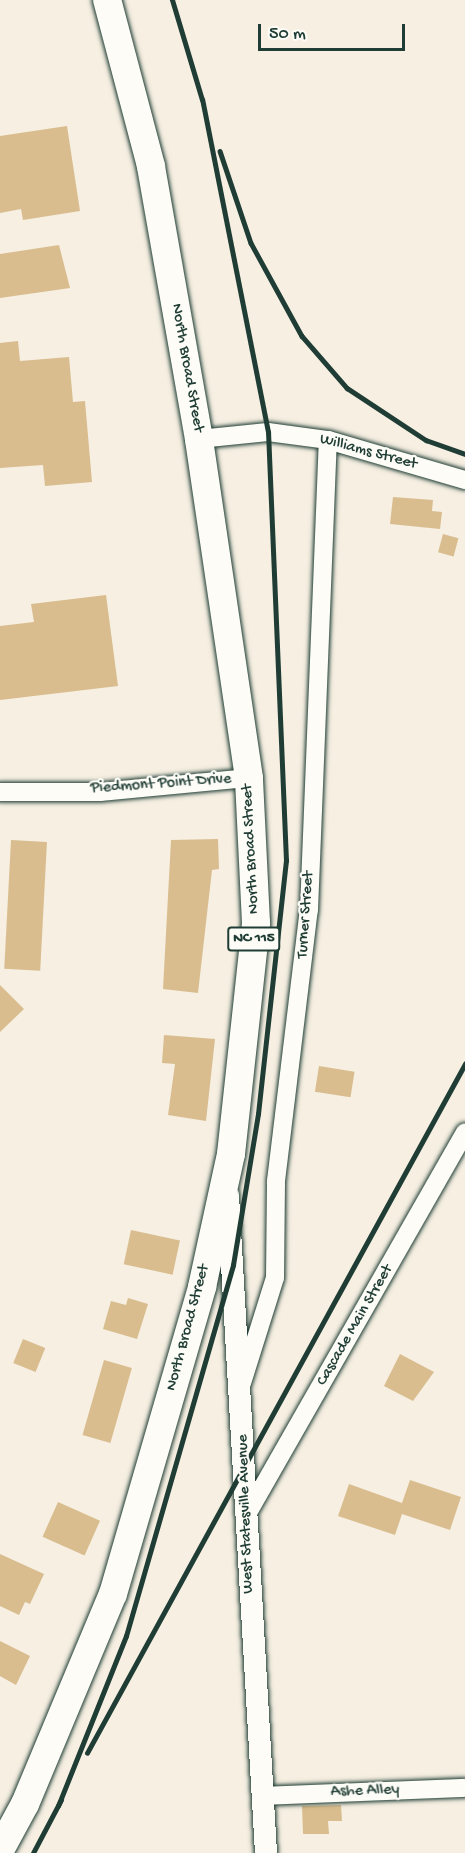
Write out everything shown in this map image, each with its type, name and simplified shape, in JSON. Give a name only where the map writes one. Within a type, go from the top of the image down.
[{"type":"main road","name":"North Broad Street","points":[[0,1850],[25,1804],[113,1594],[202,1287],[226,1175],[256,923],[249,778],[199,439],[151,166],[107,0]]},
{"type":"street","name":"Williams Street","points":[[199,439],[268,432],[328,440],[465,480]]},
{"type":"street","name":"Turner Street","points":[[242,1383],[275,1278],[276,1181],[309,910],[328,440]]},
{"type":"street","name":"Piedmont Point Drive","points":[[0,792],[100,792],[249,778]]},
{"type":"street","name":"Cascade Main Street","points":[[245,1518],[465,1132]]},
{"type":"street","name":"West Statesville Avenue","points":[[226,1175],[242,1383],[245,1518],[266,1853]]},
{"type":"street","name":"Ashe Alley","points":[[264,1796],[465,1788]]},
{"type":"building","points":[[67,126],[80,211],[23,220],[21,209],[0,213],[0,136]]},
{"type":"building","points":[[59,245],[70,288],[0,298],[0,254]]},
{"type":"building","points":[[18,341],[20,361],[69,357],[73,402],[85,401],[92,482],[45,486],[43,465],[0,468],[0,343]]},
{"type":"building","points":[[393,497],[433,500],[432,511],[442,512],[440,529],[390,524]]},
{"type":"building","points":[[443,534],[458,538],[454,556],[438,552]]},
{"type":"building","points":[[106,595],[118,686],[0,700],[0,626],[34,622],[31,604]]},
{"type":"building","points":[[218,839],[219,869],[212,870],[198,993],[163,989],[171,840]]},
{"type":"building","points":[[11,840],[47,842],[40,971],[4,969]]},
{"type":"building","points":[[0,985],[24,1009],[0,1032]]},
{"type":"building","points":[[164,1035],[215,1039],[206,1121],[168,1115],[175,1064],[162,1063]]},
{"type":"building","points":[[319,1066],[355,1072],[350,1097],[315,1092]]},
{"type":"building","points":[[131,1230],[180,1240],[173,1275],[124,1264]]},
{"type":"building","points":[[128,1298],[148,1304],[137,1339],[103,1329],[111,1301],[126,1305]]},
{"type":"building","points":[[23,1339],[45,1348],[36,1372],[13,1363]]},
{"type":"building","points":[[400,1354],[434,1372],[413,1401],[384,1386]]},
{"type":"building","points":[[104,1360],[132,1368],[110,1443],[83,1435]]},
{"type":"building","points":[[410,1480],[461,1497],[450,1530],[402,1514],[395,1535],[338,1516],[349,1484],[402,1503]]},
{"type":"building","points":[[58,1502],[100,1521],[85,1555],[43,1537]]},
{"type":"building","points":[[0,1554],[44,1574],[30,1604],[25,1602],[19,1615],[0,1606]]},
{"type":"building","points":[[0,1641],[30,1656],[16,1685],[0,1676]]},
{"type":"building","points":[[341,1805],[342,1821],[328,1821],[329,1834],[303,1834],[302,1806]]},
{"type":"railway","points":[[58,1806],[126,1636],[233,1265],[258,1114],[286,861],[268,432],[202,100],[172,0]]},
{"type":"railway","points":[[220,151],[251,243],[302,336],[347,388],[426,440],[465,454]]},
{"type":"railway","points":[[87,1753],[465,1064]]},
{"type":"railway","points":[[33,1853],[61,1800]]}]
